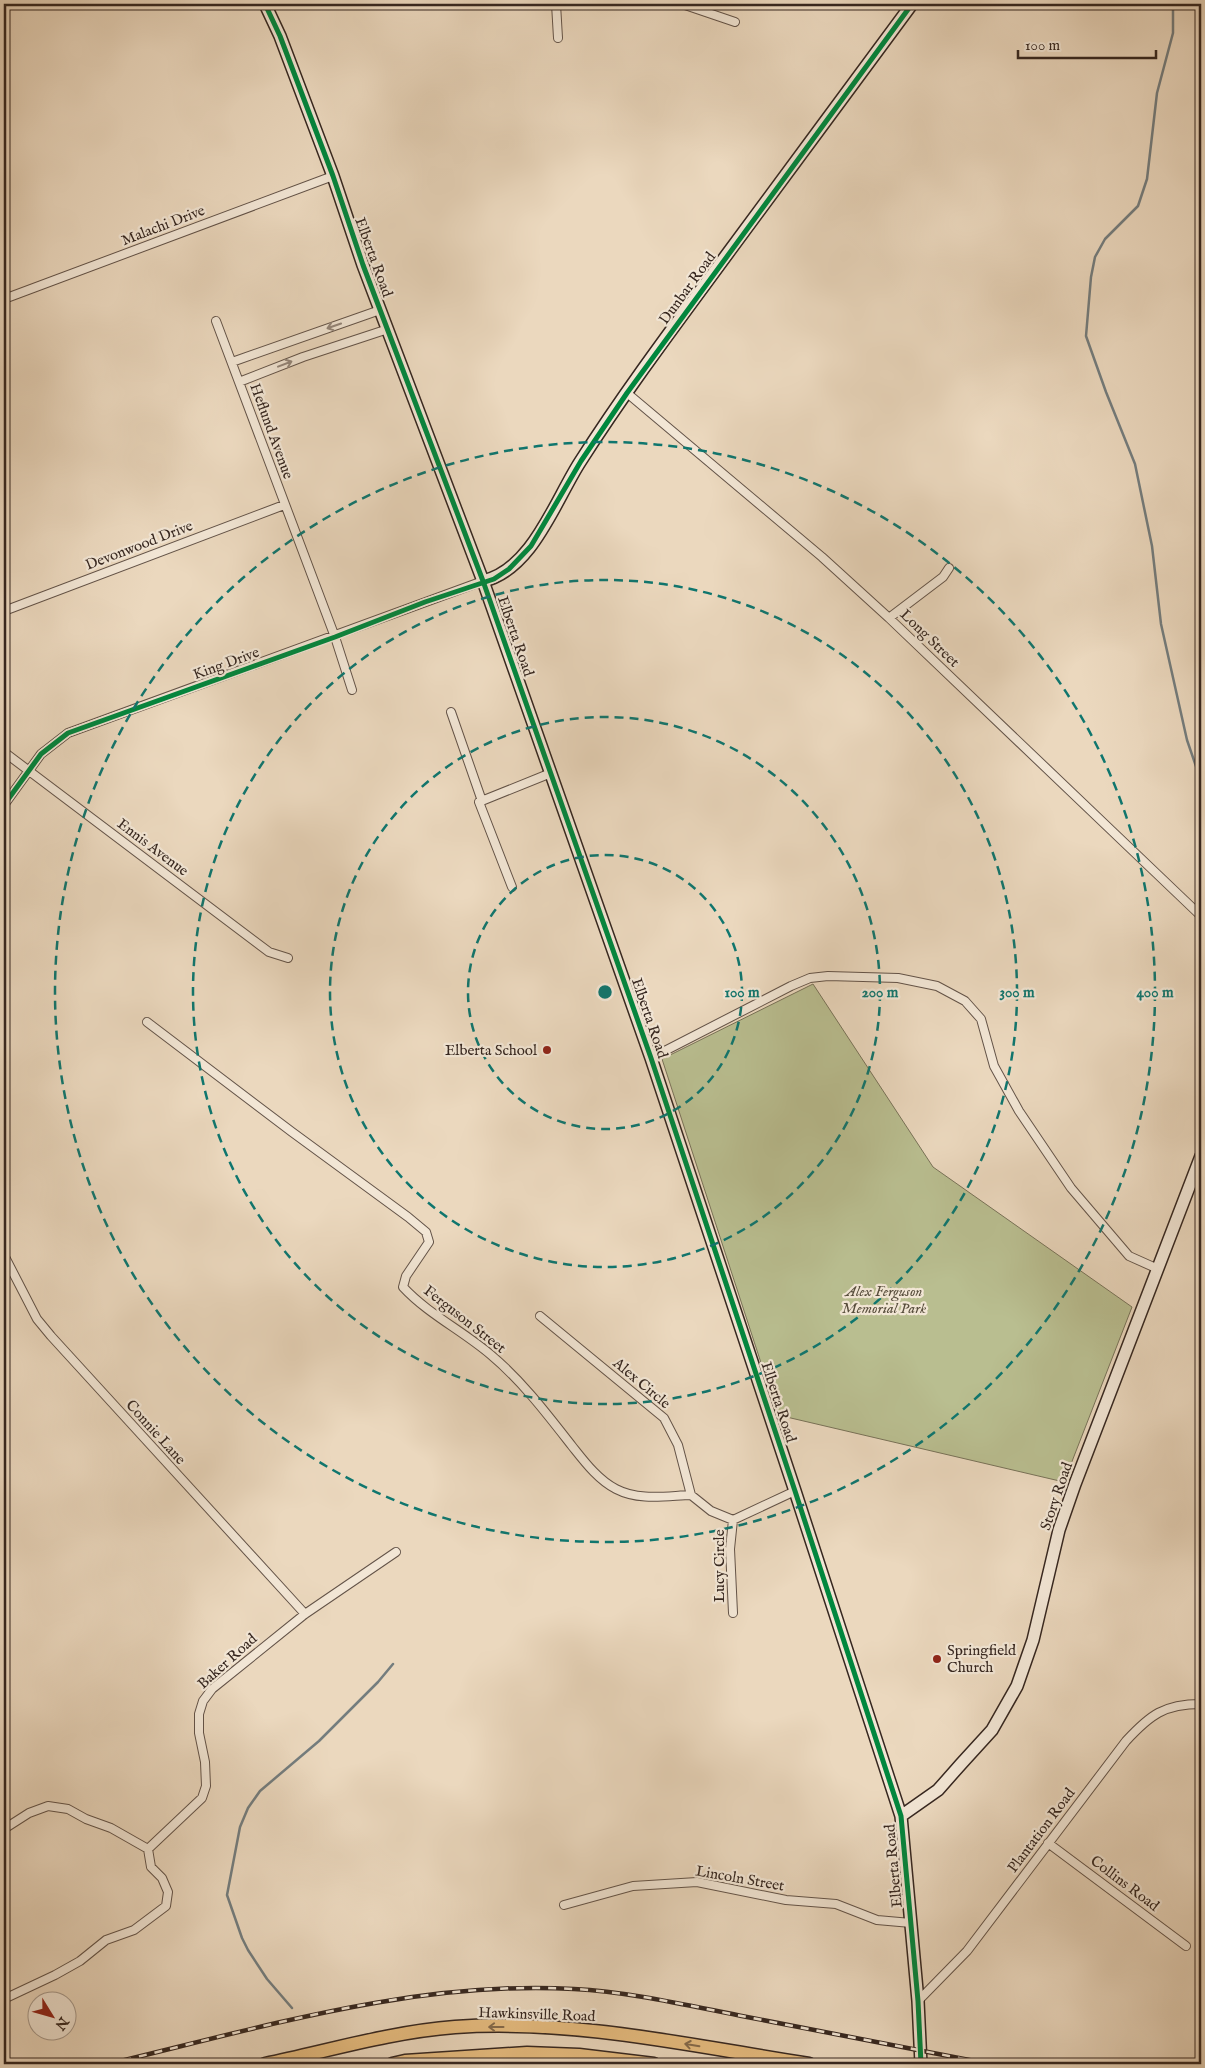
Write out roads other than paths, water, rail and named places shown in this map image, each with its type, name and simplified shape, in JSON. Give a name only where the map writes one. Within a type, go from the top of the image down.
[{"type":"main road","name":"Hawkinsville Road","points":[[265,2064],[396,2034],[455,2027],[538,2027],[581,2030],[650,2039],[809,2064]]},
{"type":"main road","points":[[392,2064],[527,2053],[579,2055],[654,2064]]},
{"type":"street","name":"Elberta Road","points":[[265,4],[280,36],[333,176],[380,310],[483,581],[551,773],[651,1058],[901,1816],[918,2001],[921,2064]]},
{"type":"street","points":[[556,4],[558,38]]},
{"type":"street","points":[[682,4],[735,22]]},
{"type":"street","name":"Dunbar Road","points":[[483,581],[494,579],[509,569],[531,546],[580,461],[627,393],[912,4]]},
{"type":"street","name":"Malachi Drive","points":[[4,299],[333,176]]},
{"type":"street","points":[[232,362],[380,310]]},
{"type":"street","points":[[216,321],[239,382]]},
{"type":"street","name":"Heflund Avenue","points":[[352,690],[239,382],[303,356],[388,329]]},
{"type":"street","name":"Long Street","points":[[627,393],[822,557],[889,618],[1201,916]]},
{"type":"street","name":"Devonwood Drive","points":[[4,611],[284,505]]},
{"type":"street","points":[[889,618],[936,583],[949,568]]},
{"type":"street","name":"King Drive","points":[[4,805],[41,754],[68,733],[483,581]]},
{"type":"street","points":[[451,712],[482,800]]},
{"type":"street","name":"Ennis Avenue","points":[[4,752],[269,952],[288,958]]},
{"type":"street","points":[[512,887],[479,802],[551,773]]},
{"type":"street","points":[[651,1058],[810,978],[828,976],[898,978],[936,986],[965,1001],[981,1019],[994,1066],[1019,1111],[1070,1188],[1129,1256],[1158,1269]]},
{"type":"street","name":"Ferguson Street","points":[[147,1022],[292,1132],[408,1216],[426,1232],[429,1242],[406,1276],[404,1287],[423,1304],[491,1355],[521,1384],[598,1475],[615,1488],[632,1495],[646,1497],[691,1495]]},
{"type":"street","name":"Story Road","points":[[901,1816],[938,1790],[968,1758],[992,1730],[1017,1686],[1033,1640],[1059,1530],[1201,1156]]},
{"type":"street","name":"Connie Lane","points":[[4,1255],[37,1319],[51,1336],[305,1614]]},
{"type":"street","name":"Alex Circle","points":[[540,1316],[664,1418],[678,1445],[691,1495]]},
{"type":"street","points":[[691,1495],[711,1511],[733,1520],[795,1491]]},
{"type":"street","name":"Lucy Circle","points":[[733,1520],[730,1549],[733,1613]]},
{"type":"street","name":"Baker Road","points":[[148,1849],[202,1798],[206,1786],[205,1762],[199,1733],[199,1714],[203,1701],[212,1689],[305,1614],[396,1552]]},
{"type":"street","name":"Plantation Road","points":[[918,2001],[967,1951],[1126,1741],[1160,1711],[1186,1704],[1201,1704]]},
{"type":"street","points":[[4,1829],[29,1812],[48,1806],[68,1809],[86,1819],[111,1828],[148,1849],[150,1867],[162,1878],[168,1892],[166,1906],[134,1930],[106,1940],[80,1961],[55,1976],[4,1999]]},
{"type":"street","name":"Collins Road","points":[[1048,1843],[1186,1946]]},
{"type":"street","name":"Lincoln Street","points":[[564,1905],[633,1886],[697,1882],[786,1900],[836,1904],[877,1920],[910,1923]]},
{"type":"waterway","points":[[1173,4],[1173,33],[1157,93],[1147,179],[1138,206],[1105,239],[1095,257],[1091,277],[1086,336],[1135,464],[1152,546],[1161,624],[1187,740],[1201,781]]},
{"type":"waterway","points":[[292,2008],[267,1979],[248,1950],[227,1895],[240,1827],[248,1808],[260,1791],[319,1741],[378,1682],[393,1664]]},
{"type":"railway","points":[[108,2064],[281,2022],[397,1999],[515,1988],[574,1989],[639,1996],[990,2064]]},
{"type":"place","name":"Elberta School","points":[[547,1050]]},
{"type":"place","name":"Springfield Church","points":[[937,1659]]},
{"type":"park label","name":"Alex Ferguson Memorial Park","points":[[884,1300]]}]
